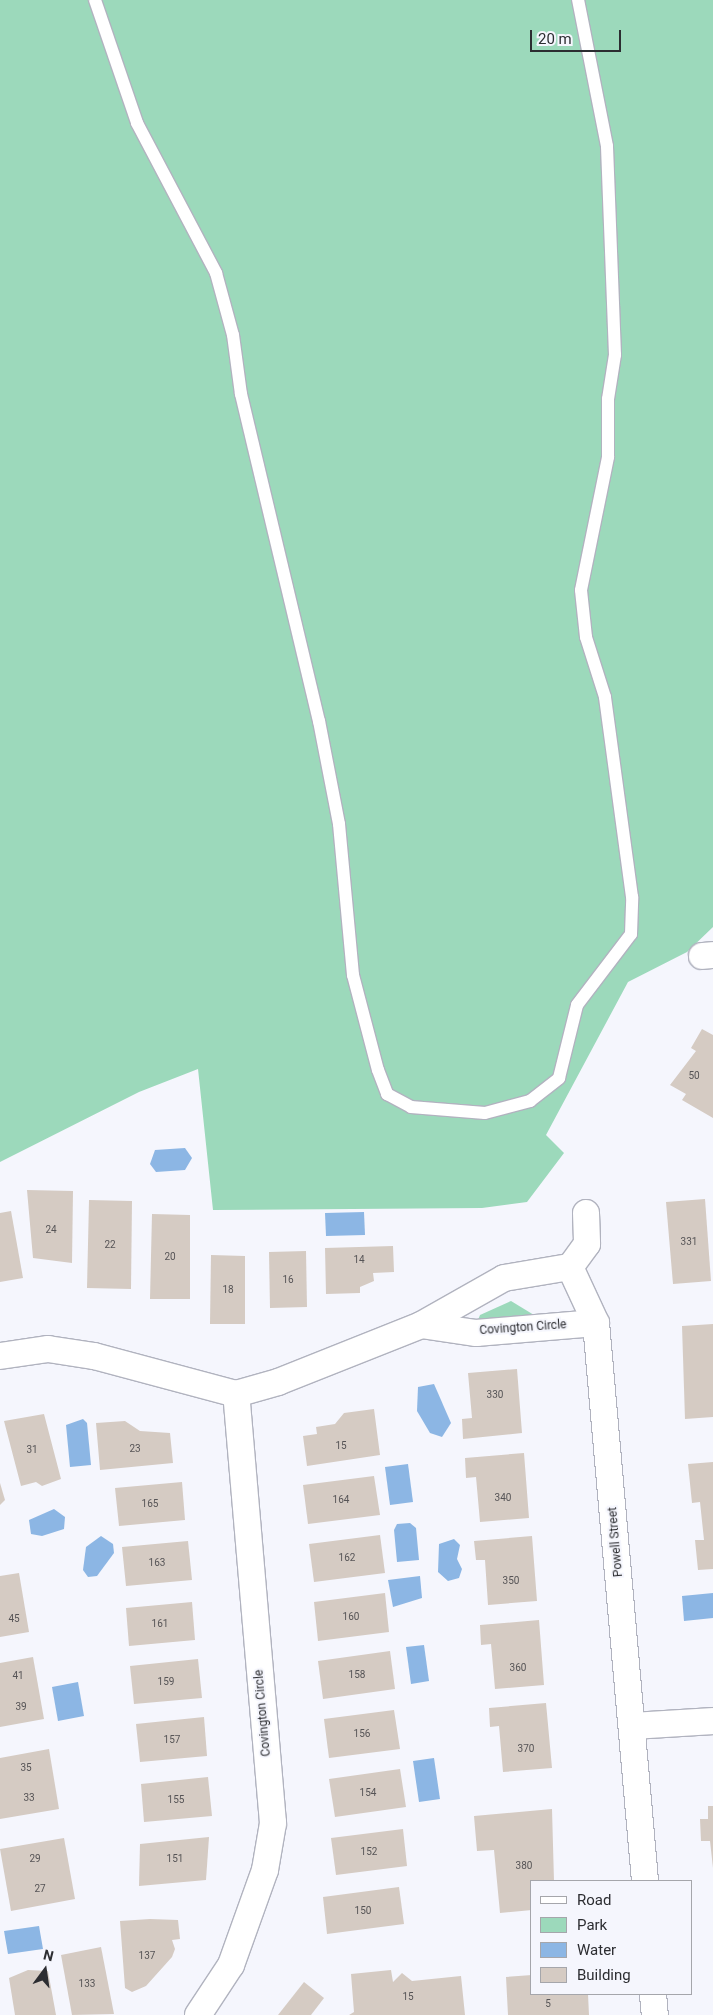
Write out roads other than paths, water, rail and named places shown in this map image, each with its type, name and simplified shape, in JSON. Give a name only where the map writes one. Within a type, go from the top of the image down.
[{"type":"street","points":[[0,1356],[48,1349],[94,1356],[236,1394],[278,1382],[421,1324],[504,1278],[570,1267],[587,1244],[586,1213]]},
{"type":"street","name":"Powell Street","points":[[570,1267],[596,1323],[633,1726],[645,1880]]},
{"type":"street","name":"Covington Circle","points":[[421,1324],[476,1332],[596,1323]]},
{"type":"street","name":"Covington Circle","points":[[198,2015],[235,1956],[265,1870],[273,1824],[236,1394]]},
{"type":"street","points":[[633,1726],[713,1721]]},
{"type":"street","points":[[653,1995],[655,2015]]},
{"type":"lane","points":[[95,0],[137,123],[216,273],[233,335],[241,394],[322,740],[339,824],[353,975],[378,1070],[387,1094],[411,1108],[485,1113],[530,1101],[559,1078],[577,1005],[631,934],[632,897],[605,697],[586,637],[581,590],[608,457],[608,399],[615,355],[607,146],[578,0]]},
{"type":"water","points":[[185,1148],[192,1158],[185,1170],[156,1172],[150,1164],[155,1150]]},
{"type":"water","points":[[364,1212],[365,1235],[326,1236],[325,1213]]},
{"type":"water","points":[[434,1384],[451,1423],[442,1437],[430,1433],[417,1411],[418,1387]]},
{"type":"water","points":[[83,1419],[87,1423],[91,1465],[70,1467],[66,1425]]},
{"type":"water","points":[[408,1464],[413,1502],[390,1505],[385,1467]]},
{"type":"water","points":[[54,1509],[65,1517],[64,1529],[42,1536],[31,1534],[29,1520]]},
{"type":"water","points":[[410,1523],[416,1528],[419,1560],[397,1562],[394,1530],[397,1524]]},
{"type":"water","points":[[101,1536],[113,1544],[114,1553],[97,1576],[88,1577],[83,1570],[86,1547]]},
{"type":"water","points":[[454,1539],[460,1545],[457,1559],[462,1569],[459,1578],[448,1581],[438,1572],[439,1544]]},
{"type":"water","points":[[420,1576],[422,1598],[393,1607],[388,1580]]},
{"type":"water","points":[[713,1593],[713,1618],[684,1621],[682,1596]]},
{"type":"water","points":[[424,1645],[429,1681],[411,1684],[406,1647]]},
{"type":"water","points":[[78,1682],[84,1716],[58,1721],[52,1687]]},
{"type":"water","points":[[434,1758],[440,1799],[419,1802],[413,1761]]},
{"type":"water","points":[[39,1926],[43,1949],[8,1954],[4,1931]]}]
